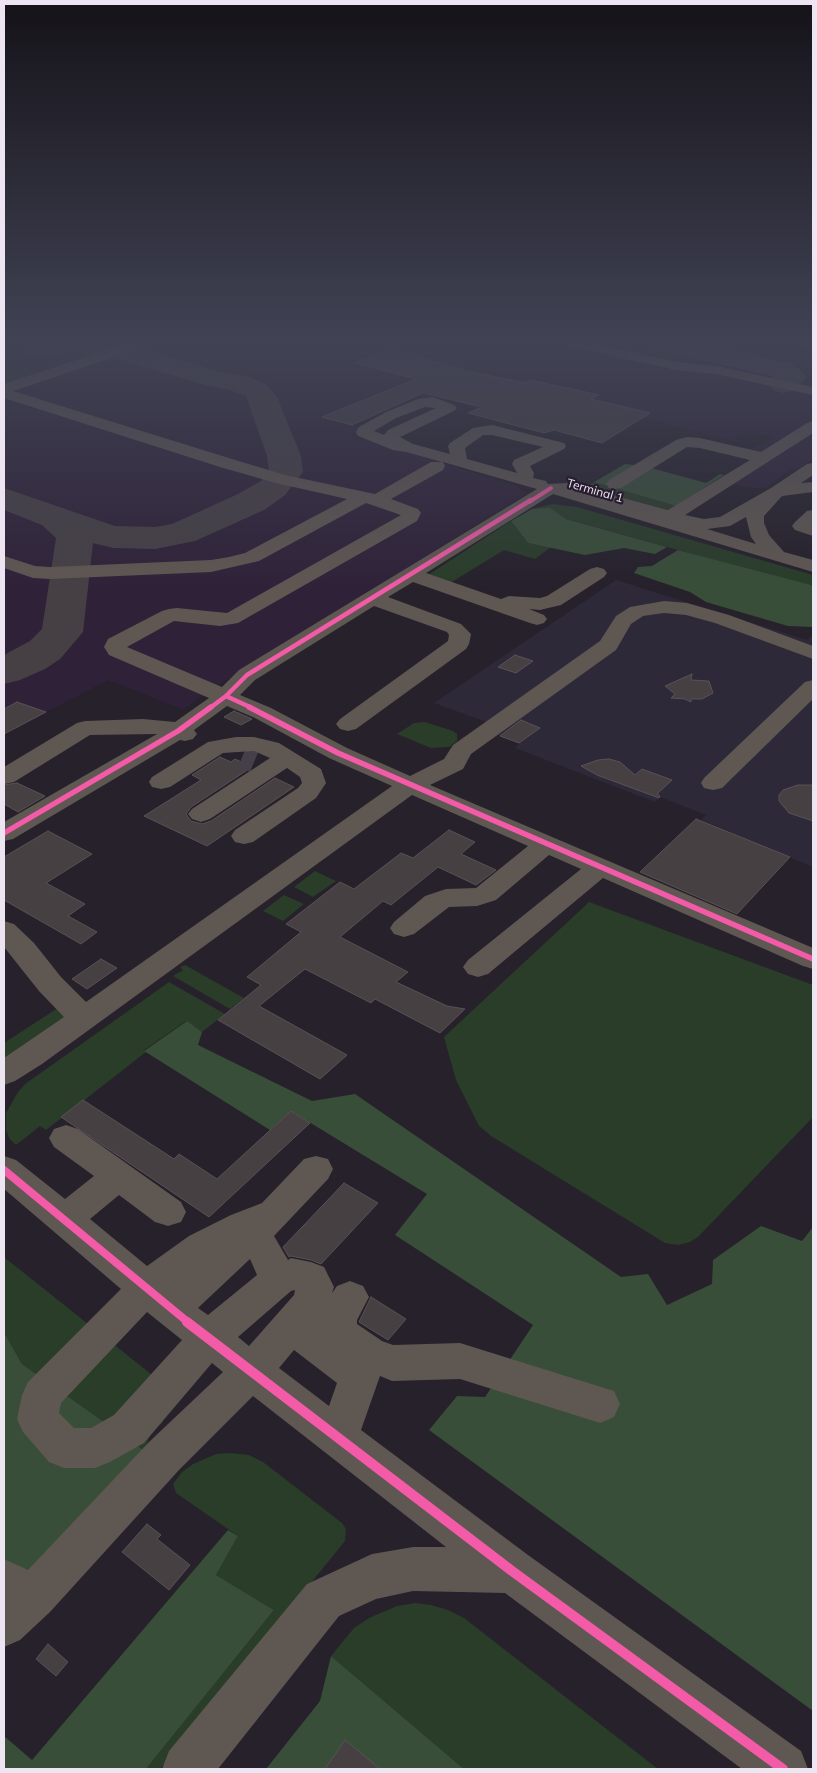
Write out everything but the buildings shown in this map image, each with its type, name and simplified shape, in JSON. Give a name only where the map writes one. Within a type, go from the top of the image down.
[{"type":"street","points":[[107,425],[282,479],[305,488],[316,501],[317,512],[313,524]]},
{"type":"street","name":"Terminal 1","points":[[376,425],[364,432],[366,435],[399,447],[407,447]]},
{"type":"street","name":"Terminal 1","points":[[413,425],[394,433],[392,436],[393,440],[407,447],[522,481],[551,488],[568,488],[813,566]]},
{"type":"street","points":[[665,519],[813,426]]},
{"type":"street","points":[[460,462],[456,446],[479,431],[492,430],[558,446],[520,464],[526,473],[522,481]]},
{"type":"street","points":[[712,446],[739,447],[759,438],[788,442]]},
{"type":"street","points":[[615,484],[682,443],[694,442],[764,458]]},
{"type":"street","points":[[4,562],[33,572],[50,573],[211,566],[252,557],[313,524],[370,499],[437,466]]},
{"type":"street","points":[[777,556],[758,532],[755,516],[775,494],[813,477]]},
{"type":"street","points":[[282,479],[370,499],[408,510],[412,513],[411,516],[242,614],[231,619],[220,620],[173,614],[116,644],[117,650],[209,691],[226,696],[338,753],[415,782],[546,844],[813,959]]},
{"type":"street","points":[[10,823],[122,764],[178,731],[226,696],[247,675],[551,488]]},
{"type":"street","name":"Terminal 1","points":[[665,519],[704,524],[724,522],[775,494]]},
{"type":"street","points":[[813,514],[801,526],[813,531]]},
{"type":"street","points":[[758,532],[778,547],[813,557]]},
{"type":"street","points":[[476,597],[540,604],[554,601],[597,573]]},
{"type":"street","points":[[410,574],[537,619]]},
{"type":"street","points":[[348,724],[458,644],[460,634],[454,628],[371,598]]},
{"type":"street","points":[[4,1073],[415,782],[454,764],[461,750],[608,645],[624,620],[637,611],[664,607],[687,609],[722,619],[813,653]]},
{"type":"street","points":[[713,783],[813,687]]},
{"type":"street","points":[[5,777],[85,728],[143,726],[165,727],[216,747],[312,774],[314,783],[307,792],[244,836]]},
{"type":"street","points":[[162,782],[216,747],[254,744],[271,748],[264,760],[201,814]]},
{"type":"street","points":[[122,764],[184,791]]},
{"type":"street","points":[[404,928],[435,902],[446,898],[477,897],[486,894],[546,844]]},
{"type":"street","points":[[478,967],[600,867]]},
{"type":"street","points":[[4,930],[24,950],[50,984],[84,1018]]},
{"type":"street","points":[[66,1138],[168,1212]]},
{"type":"street","points":[[14,1601],[251,1371],[311,1302],[315,1287],[311,1278],[291,1274],[278,1280],[209,1338],[129,1429],[95,1448],[64,1448],[38,1419],[42,1396],[158,1299],[257,1224],[316,1169]]},
{"type":"street","points":[[4,1170],[158,1299],[251,1371],[512,1571],[783,1769]]},
{"type":"street","points":[[56,1212],[119,1176]]},
{"type":"street","points":[[4,1189],[56,1212]]},
{"type":"street","points":[[257,1224],[267,1255],[278,1280]]},
{"type":"street","points":[[350,1297],[338,1319],[338,1332],[364,1365]]},
{"type":"street","points":[[291,1326],[364,1365],[460,1362],[600,1404]]},
{"type":"street","points":[[338,1437],[364,1365]]},
{"type":"street","points":[[129,1429],[164,1456]]},
{"type":"street","points":[[187,1769],[323,1600],[372,1577],[414,1569],[512,1571]]},
{"type":"shaded area","points":[[4,425],[355,425],[352,426],[364,429],[351,435],[517,486],[526,494],[209,691],[183,710],[108,680],[4,734]]},
{"type":"shaded area","points":[[534,425],[632,425],[602,443]]},
{"type":"shaded area","points":[[670,425],[813,425],[813,459],[797,470],[792,469],[765,488],[752,488],[718,480],[751,459],[748,450],[775,437],[748,431],[731,440]]},
{"type":"shaded area","points":[[616,580],[807,640],[813,635],[813,867],[701,820],[706,815],[660,797],[655,802],[515,748],[520,743],[495,734],[503,728],[434,703]]},
{"type":"green space","points":[[625,464],[644,466],[706,483],[720,474],[724,475],[676,506],[594,482]]},
{"type":"green space","points":[[594,482],[676,506],[669,510],[584,488]]},
{"type":"green space","points":[[552,504],[577,507],[813,575],[813,587],[566,519],[550,509],[532,509]]},
{"type":"green space","points":[[550,508],[566,519],[667,547],[655,554],[624,548],[585,555],[528,543],[511,521],[532,509]]},
{"type":"green space","points":[[511,521],[528,543],[551,547],[535,559],[504,550],[450,583],[428,575]]},
{"type":"green space","points":[[678,550],[811,585],[813,587],[813,627],[788,626],[706,602],[690,592],[634,573],[638,567],[652,566]]},
{"type":"green space","points":[[425,722],[453,731],[457,734],[457,741],[449,747],[431,748],[397,734],[414,723]]},
{"type":"green space","points":[[315,871],[336,881],[313,897],[294,887]]},
{"type":"green space","points":[[284,895],[304,904],[283,921],[263,911]]},
{"type":"green space","points":[[589,902],[813,985],[813,1117],[698,1237],[690,1242],[678,1245],[665,1243],[491,1136],[479,1126],[456,1080],[444,1037]]},
{"type":"green space","points":[[185,965],[244,998],[230,1009],[173,976],[183,970],[180,967]]},
{"type":"green space","points":[[169,982],[225,1014],[202,1032],[186,1021],[144,1050],[146,1052],[46,1130],[40,1126],[16,1145],[9,1138],[6,1130],[6,1113],[25,1084]]},
{"type":"green space","points":[[73,998],[88,1007],[4,1062],[4,1043]]},
{"type":"green space","points":[[187,1021],[202,1032],[198,1045],[312,1101],[355,1094],[621,1277],[648,1274],[667,1305],[712,1284],[713,1260],[761,1226],[802,1241],[813,1227],[813,1711],[429,1430],[457,1396],[485,1397],[533,1325],[395,1235],[427,1194],[291,1111],[270,1130],[144,1051]]},
{"type":"green space","points":[[4,1257],[161,1382],[161,1419],[163,1422],[150,1434],[145,1451],[22,1364],[4,1332]]},
{"type":"green space","points":[[4,1332],[22,1364],[145,1451],[54,1559],[4,1599]]},
{"type":"green space","points":[[216,1454],[249,1455],[263,1462],[342,1523],[346,1529],[345,1541],[160,1769],[146,1769],[274,1610],[216,1575],[238,1536],[176,1493],[173,1484],[182,1472],[193,1464]]},
{"type":"green space","points":[[228,1530],[238,1536],[216,1575],[274,1610],[146,1769],[4,1769],[4,1736],[32,1760]]},
{"type":"green space","points":[[415,1603],[448,1610],[464,1618],[658,1769],[464,1769],[331,1656],[354,1628],[369,1618],[397,1606]]},
{"type":"green space","points":[[331,1656],[464,1769],[266,1769],[320,1701]]},
{"type":"taxiway","points":[[4,498],[77,526],[113,537],[155,538],[182,533],[251,502],[273,488],[286,472],[284,456],[272,425]]},
{"type":"taxiway","points":[[4,671],[30,660],[45,650],[62,632],[75,538],[68,528],[55,518]]},
{"type":"tunnel","points":[[243,755],[255,760]]},
{"type":"cycle path","points":[[4,833],[178,731],[226,696],[247,675],[551,488]]},
{"type":"cycle path","points":[[226,696],[263,713],[338,753],[813,959]]},
{"type":"cycle path","points":[[4,1170],[171,1309],[512,1571],[783,1769]]}]
